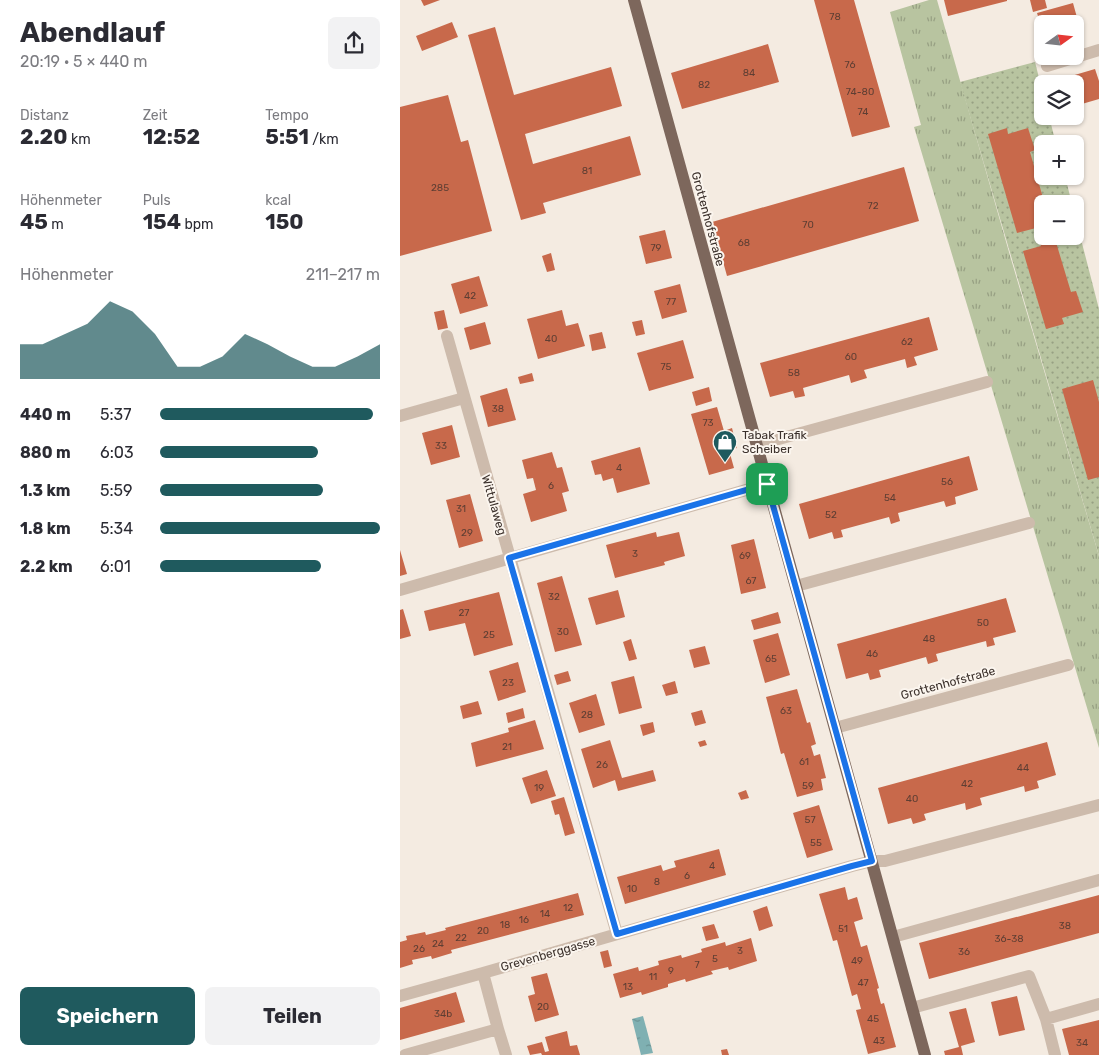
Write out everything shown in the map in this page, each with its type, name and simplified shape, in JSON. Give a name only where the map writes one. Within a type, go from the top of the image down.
[{"type":"main road","name":"Grottenhofstraße","points":[[634,0],[925,1055]]},
{"type":"street","points":[[1048,66],[1099,50]]},
{"type":"street","name":"Wittulaweg","points":[[447,336],[617,934]]},
{"type":"street","points":[[757,445],[987,382]]},
{"type":"street","points":[[400,416],[464,398]]},
{"type":"street","points":[[400,590],[767,484]]},
{"type":"street","points":[[796,586],[1029,523]]},
{"type":"street","name":"Grottenhofstraße","points":[[835,728],[1068,666]]},
{"type":"street","points":[[872,861],[885,861],[1099,805]]},
{"type":"street","name":"Grevenberggasse","points":[[400,996],[872,861]]},
{"type":"street","points":[[892,937],[1099,880]]},
{"type":"street","points":[[483,973],[506,1055]]},
{"type":"street","points":[[912,1008],[1029,976],[1046,1019],[1055,1055]]},
{"type":"street","points":[[1046,1019],[1099,1004]]},
{"type":"street","points":[[405,1055],[498,1029]]},
{"type":"green space","points":[[929,0],[937,0],[1099,556],[1099,748],[914,127],[921,125],[890,12]]},
{"type":"green space","points":[[1034,62],[1036,65],[1038,75],[1034,75],[1034,125],[1051,125],[1054,135],[1034,135],[1034,185],[1067,185],[1070,195],[1034,195],[1034,245],[1082,245],[1099,309],[1099,556],[960,82]]},
{"type":"water","points":[[643,1016],[653,1053],[641,1055],[632,1019]]},
{"type":"building","points":[[421,0],[440,0],[424,6]]},
{"type":"building","points":[[814,0],[854,0],[890,127],[852,137]]},
{"type":"building","points":[[944,0],[1007,0],[1007,1],[948,16]]},
{"type":"building","points":[[1030,0],[1045,0],[1047,8],[1033,12]]},
{"type":"building","points":[[1073,3],[1076,15],[1038,15],[1037,13]]},
{"type":"building","points":[[452,22],[458,37],[422,51],[416,36]]},
{"type":"building","points":[[495,27],[514,95],[611,67],[622,106],[525,134],[533,164],[630,136],[641,175],[543,203],[546,213],[521,220],[468,35]]},
{"type":"building","points":[[768,44],[779,82],[682,109],[671,73]]},
{"type":"building","points":[[1095,69],[1099,81],[1099,99],[1084,103],[1084,75],[1075,75]]},
{"type":"building","points":[[448,95],[461,142],[468,140],[492,231],[400,256],[400,107]]},
{"type":"building","points":[[1007,128],[1008,134],[1028,128],[1034,147],[1034,150],[1030,152],[1034,166],[1034,185],[1039,185],[1042,195],[1034,195],[1034,229],[1017,233],[988,134]]},
{"type":"building","points":[[904,167],[919,221],[727,276],[712,222]]},
{"type":"building","points":[[665,230],[672,258],[646,264],[639,236]]},
{"type":"building","points":[[1057,245],[1071,292],[1076,291],[1083,312],[1062,318],[1064,324],[1046,329],[1023,251],[1041,246]]},
{"type":"building","points":[[551,253],[555,270],[547,272],[542,256]]},
{"type":"building","points":[[479,276],[488,306],[460,314],[451,284]]},
{"type":"building","points":[[680,284],[687,312],[662,319],[654,291]]},
{"type":"building","points":[[444,310],[448,328],[438,330],[434,312]]},
{"type":"building","points":[[562,310],[566,326],[578,323],[585,346],[538,359],[527,319]]},
{"type":"building","points":[[929,317],[938,350],[914,357],[917,365],[907,368],[905,359],[864,370],[867,378],[851,383],[849,375],[803,388],[805,396],[795,398],[793,391],[770,397],[760,363]]},
{"type":"building","points":[[642,320],[645,334],[636,336],[632,322]]},
{"type":"building","points":[[485,322],[491,344],[470,350],[464,328]]},
{"type":"building","points":[[602,332],[606,348],[592,351],[589,335]]},
{"type":"building","points":[[683,340],[694,378],[649,391],[637,353]]},
{"type":"building","points":[[532,373],[534,381],[520,384],[518,377]]},
{"type":"building","points":[[1093,380],[1099,402],[1099,477],[1088,480],[1062,389]]},
{"type":"building","points":[[709,387],[712,401],[696,406],[692,392]]},
{"type":"building","points":[[507,388],[516,420],[488,427],[480,396]]},
{"type":"building","points":[[717,407],[724,431],[732,428],[737,448],[729,450],[734,468],[709,475],[691,414]]},
{"type":"building","points":[[452,425],[460,457],[431,465],[422,433]]},
{"type":"building","points":[[640,447],[650,484],[617,493],[613,478],[603,481],[601,474],[595,475],[591,461]]},
{"type":"building","points":[[552,452],[557,468],[562,467],[569,491],[562,493],[567,511],[531,522],[523,494],[536,490],[533,478],[527,479],[522,460]]},
{"type":"building","points":[[969,456],[978,490],[955,497],[956,504],[946,507],[944,501],[898,513],[900,521],[891,524],[889,517],[841,530],[843,537],[834,539],[832,532],[809,539],[799,504]]},
{"type":"building","points":[[470,494],[483,541],[459,548],[446,500]]},
{"type":"building","points":[[656,532],[657,537],[679,532],[685,556],[664,562],[665,565],[615,578],[606,545]]},
{"type":"building","points":[[754,539],[766,588],[741,594],[731,545]]},
{"type":"building","points":[[400,550],[407,574],[400,576]]},
{"type":"building","points":[[562,576],[582,645],[555,652],[537,583]]},
{"type":"building","points":[[618,590],[625,617],[596,625],[588,598]]},
{"type":"building","points":[[499,592],[513,645],[474,656],[465,623],[429,631],[424,611]]},
{"type":"building","points":[[1006,598],[1016,632],[993,638],[995,645],[987,647],[986,641],[936,654],[938,661],[928,664],[926,657],[879,670],[881,677],[870,680],[868,673],[846,679],[837,644]]},
{"type":"building","points":[[403,609],[411,636],[400,639],[400,610]]},
{"type":"building","points":[[778,612],[781,623],[754,630],[751,620]]},
{"type":"building","points":[[778,633],[790,675],[765,683],[753,640]]},
{"type":"building","points":[[631,639],[637,659],[629,661],[623,642]]},
{"type":"building","points":[[705,646],[710,664],[694,668],[689,650]]},
{"type":"building","points":[[518,662],[526,692],[498,701],[489,671]]},
{"type":"building","points":[[568,671],[571,681],[557,685],[554,675]]},
{"type":"building","points":[[634,676],[642,708],[619,714],[611,682]]},
{"type":"building","points":[[675,681],[678,693],[666,696],[662,685]]},
{"type":"building","points":[[797,689],[807,723],[810,722],[816,744],[811,746],[814,756],[820,754],[826,778],[821,779],[823,790],[797,797],[784,753],[781,754],[766,697]]},
{"type":"building","points":[[596,694],[605,725],[579,733],[569,703]]},
{"type":"building","points":[[478,701],[482,714],[463,719],[460,706]]},
{"type":"building","points":[[523,708],[525,718],[508,723],[506,713]]},
{"type":"building","points":[[702,710],[706,723],[695,726],[691,713]]},
{"type":"building","points":[[535,720],[544,749],[476,767],[471,743],[509,732],[508,728]]},
{"type":"building","points":[[653,722],[655,732],[643,736],[640,725]]},
{"type":"building","points":[[610,740],[622,778],[653,770],[656,781],[618,791],[615,780],[593,788],[581,749]]},
{"type":"building","points":[[705,740],[707,745],[700,747],[698,742]]},
{"type":"building","points":[[1047,742],[1056,775],[1037,781],[1039,788],[1025,792],[1024,786],[980,798],[982,805],[966,810],[965,803],[924,814],[926,820],[913,824],[911,818],[888,824],[878,788]]},
{"type":"building","points":[[547,770],[556,796],[531,804],[522,778]]},
{"type":"building","points":[[746,790],[749,798],[741,800],[738,793]]},
{"type":"building","points":[[564,797],[575,833],[565,836],[559,814],[555,815],[551,801]]},
{"type":"building","points":[[819,805],[833,850],[807,858],[793,813]]},
{"type":"building","points":[[719,849],[726,875],[625,904],[617,877],[661,865],[663,871],[676,867],[674,861]]},
{"type":"building","points":[[845,887],[848,900],[857,897],[863,919],[854,922],[861,947],[867,945],[879,988],[877,989],[881,1004],[884,1003],[896,1047],[868,1054],[856,1010],[861,1009],[857,994],[852,996],[837,940],[833,941],[819,894]]},
{"type":"building","points":[[578,893],[584,915],[451,950],[452,953],[432,959],[431,956],[412,960],[413,964],[400,968],[400,942],[407,940],[406,936],[425,932],[426,935],[446,930],[445,928]]},
{"type":"building","points":[[1099,895],[1099,933],[929,979],[919,943]]},
{"type":"building","points":[[767,906],[773,926],[759,931],[753,911]]},
{"type":"building","points":[[714,924],[719,938],[706,941],[702,927]]},
{"type":"building","points":[[751,938],[757,961],[729,970],[728,967],[711,971],[713,974],[686,982],[685,979],[668,984],[668,987],[642,995],[641,992],[620,998],[613,974],[638,967],[639,971],[659,965],[658,961],[681,955],[682,958],[702,952],[701,949],[725,942],[726,946]]},
{"type":"building","points":[[608,950],[612,966],[604,968],[600,952]]},
{"type":"building","points":[[547,973],[559,1015],[535,1022],[528,996],[535,994],[531,977]]},
{"type":"building","points":[[456,992],[465,1022],[400,1040],[400,1008]]},
{"type":"building","points":[[1017,996],[1025,1030],[999,1036],[991,1002]]},
{"type":"building","points":[[966,1008],[975,1042],[961,1046],[963,1055],[945,1055],[944,1051],[959,1047],[949,1012]]},
{"type":"building","points":[[1099,1020],[1099,1055],[1069,1055],[1062,1029]]},
{"type":"building","points":[[567,1031],[570,1046],[577,1045],[580,1055],[542,1055],[541,1053],[530,1055],[527,1046],[542,1042],[545,1052],[549,1051],[545,1037]]},
{"type":"building","points":[[727,1049],[729,1055],[722,1055],[721,1050]]},
{"type":"place","name":"Tabak Trafik Scheiber","points":[[725,463]]},
{"type":"route","points":[[767,484],[872,861],[617,934],[509,558],[767,484]]}]
